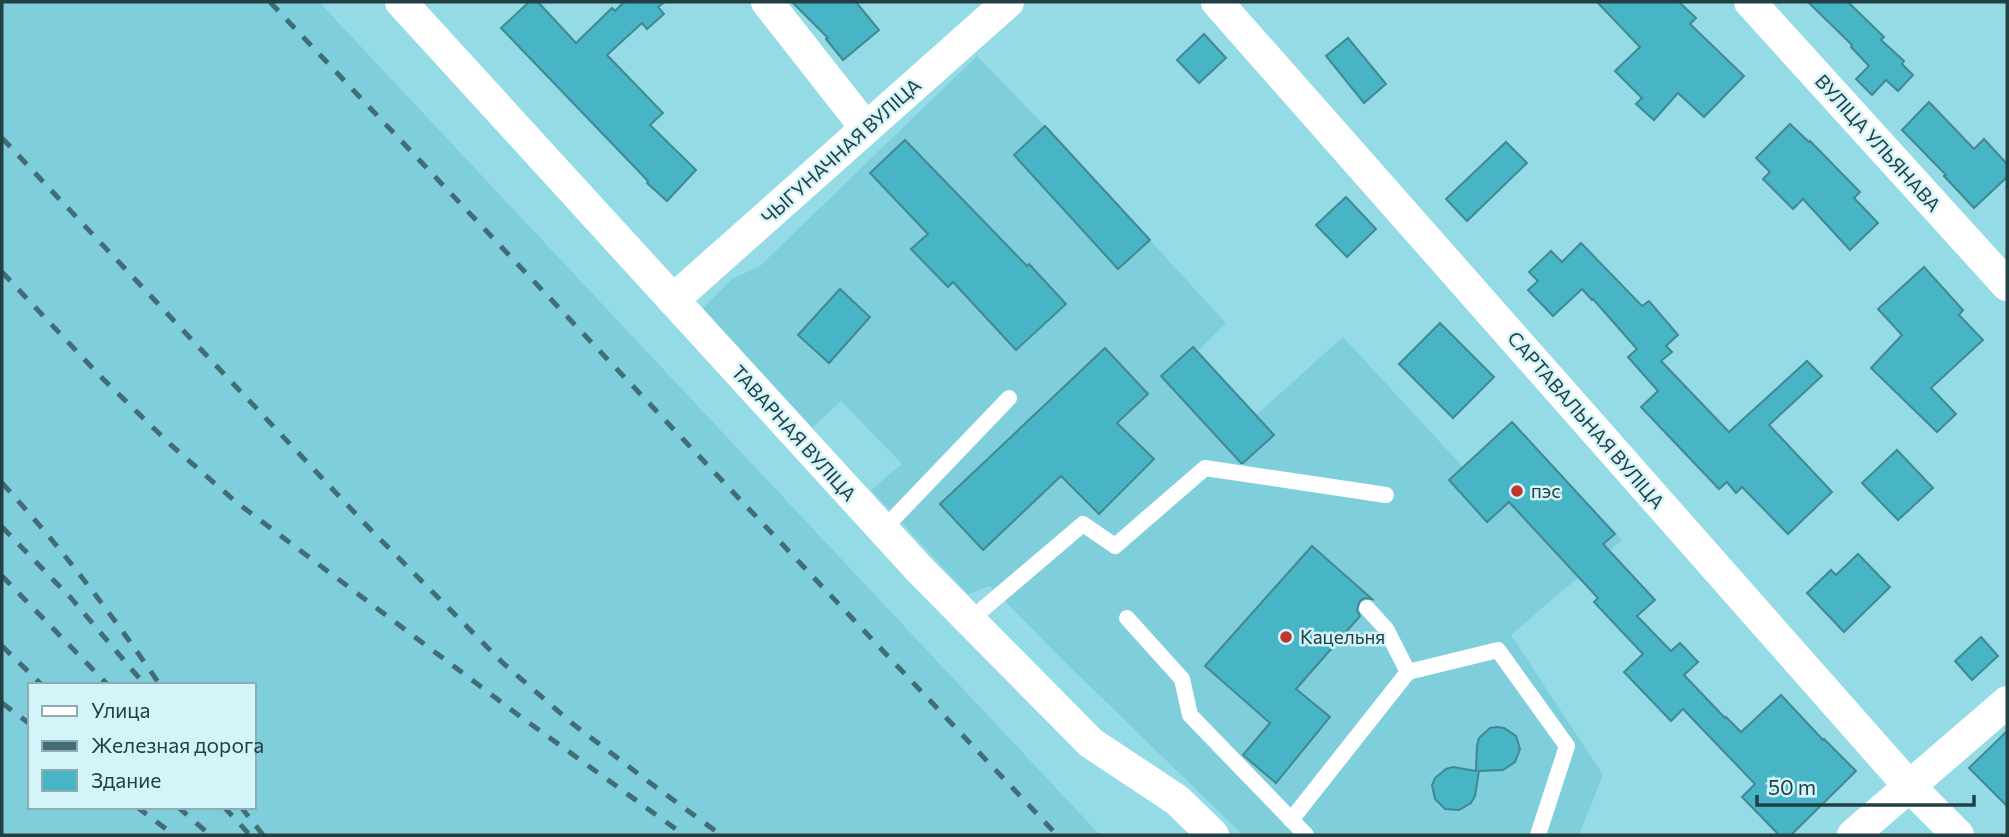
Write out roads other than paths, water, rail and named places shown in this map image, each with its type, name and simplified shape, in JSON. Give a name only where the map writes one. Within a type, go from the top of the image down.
[{"type":"street","name":"ТАВАРНАЯ ВУЛІЦА","points":[[401,2],[882,528],[970,620],[1091,743],[1177,800],[1213,835]]},
{"type":"street","points":[[766,2],[866,128]]},
{"type":"street","name":"ЧЫГУНАЧНАЯ ВУЛІЦА","points":[[673,300],[1008,2]]},
{"type":"street","name":"САРТАВАЛЬНАЯ ВУЛІЦА","points":[[1217,2],[1909,786],[1958,835]]},
{"type":"street","name":"ВУЛІЦА УЛЬЯНАВА","points":[[1750,2],[2007,285]]},
{"type":"street","points":[[1853,835],[2007,702]]},
{"type":"lane","points":[[882,528],[1009,398]]},
{"type":"lane","points":[[970,620],[1083,524],[1115,546],[1205,468],[1386,495]]},
{"type":"lane","points":[[1367,608],[1386,629],[1408,672]]},
{"type":"lane","points":[[1127,618],[1182,679],[1189,715],[1306,835]]},
{"type":"lane","points":[[1291,820],[1408,672],[1498,650],[1567,746],[1538,835]]},
{"type":"railway","points":[[270,2],[1057,835]]},
{"type":"railway","points":[[2,138],[370,529],[504,664],[573,724],[721,835]]},
{"type":"railway","points":[[2,272],[100,376],[171,445],[236,502],[521,717],[684,835]]},
{"type":"railway","points":[[2,483],[85,581],[159,683]]},
{"type":"railway","points":[[2,527],[71,598],[143,683]]},
{"type":"railway","points":[[2,576],[106,683]]},
{"type":"railway","points":[[2,646],[40,683]]},
{"type":"railway","points":[[2,703],[28,722]]},
{"type":"railway","points":[[140,809],[174,835]]},
{"type":"railway","points":[[180,809],[210,835]]},
{"type":"railway","points":[[226,809],[250,835]]},
{"type":"railway","points":[[243,809],[263,835]]},
{"type":"place","name":"пэс","points":[[1517,491]]},
{"type":"place","name":"Кацельня","points":[[1286,637]]}]
